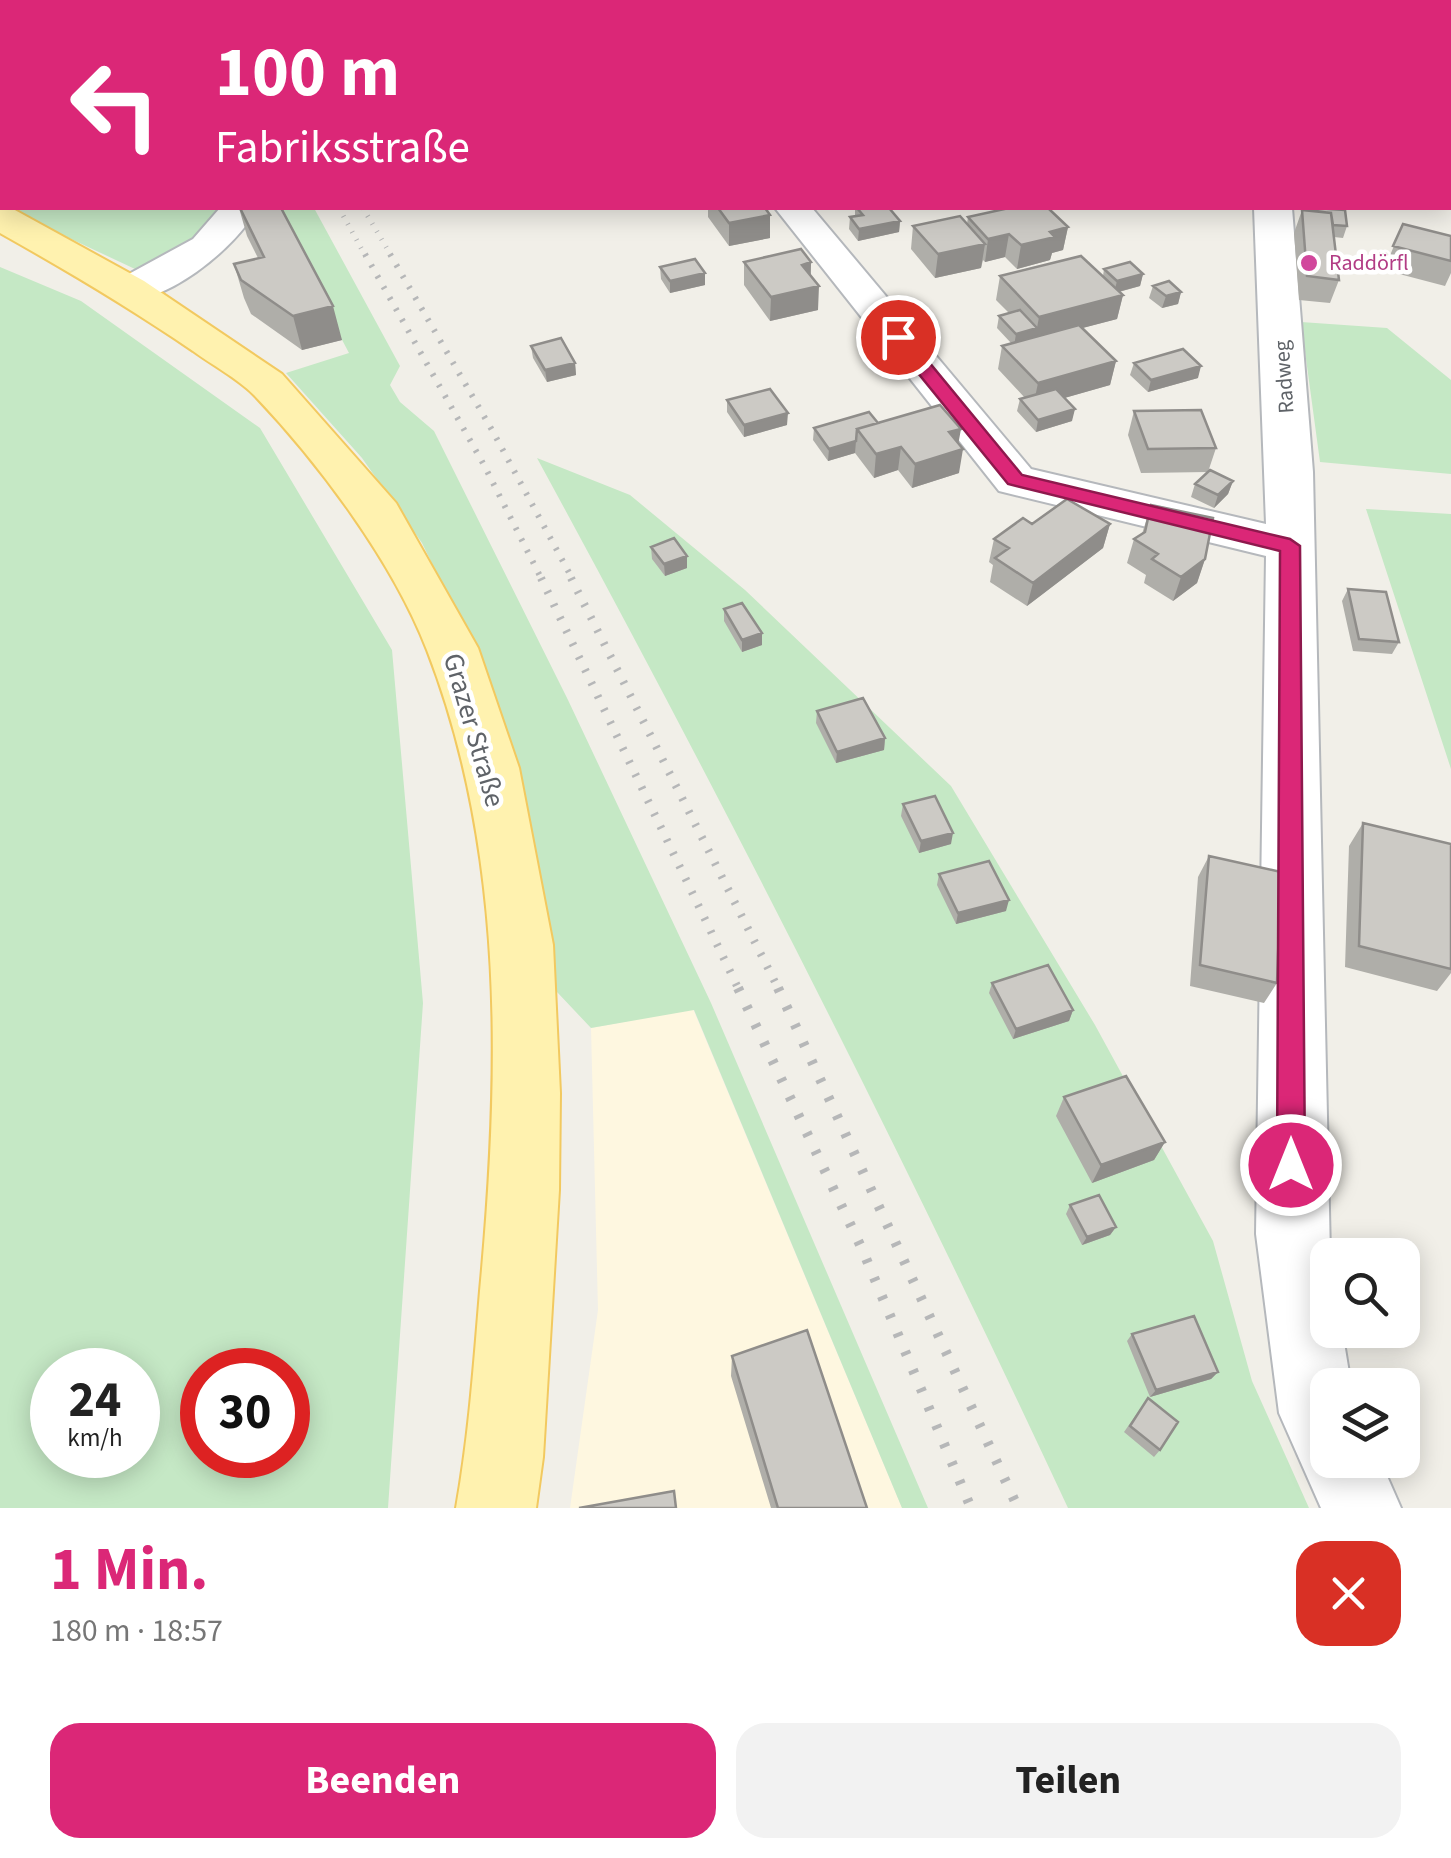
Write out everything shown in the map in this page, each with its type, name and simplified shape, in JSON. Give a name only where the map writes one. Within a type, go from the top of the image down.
[{"type":"main road","name":"Grazer Straße","points":[[0,217],[130,290],[267,383],[379,514],[452,648],[491,768],[522,945],[527,1093],[524,1190],[504,1457],[496,1508]]},
{"type":"street","points":[[130,290],[215,242],[232,225],[237,210]]},
{"type":"street","points":[[795,210],[1015,480],[1290,546]]},
{"type":"street","name":"Radweg","points":[[1272,210],[1290,472],[1291,1234],[1310,1368]]},
{"type":"street","points":[[1347,1478],[1361,1508]]},
{"type":"shaded area","points":[[693,1009],[902,1508],[570,1508],[598,1310],[591,1028]]},
{"type":"green space","points":[[18,210],[237,210],[232,225],[152,277],[20,215]]},
{"type":"green space","points":[[258,210],[315,210],[400,366],[390,385],[400,402],[434,431],[568,700],[711,1003],[928,1508],[902,1508],[694,1010],[591,1028],[557,992],[534,847],[509,749],[463,627],[422,543],[362,458],[286,373],[349,353],[283,228]]},
{"type":"green space","points":[[0,267],[81,301],[260,428],[392,650],[423,1003],[388,1508],[0,1508]]},
{"type":"green space","points":[[1301,322],[1387,328],[1451,380],[1451,474],[1320,462]]},
{"type":"green space","points":[[537,458],[630,495],[745,590],[951,786],[1095,1025],[1213,1241],[1252,1381],[1309,1508],[1068,1508],[811,979]]},
{"type":"green space","points":[[1366,509],[1451,514],[1451,769]]},
{"type":"building","points":[[241,210],[282,210],[333,306],[293,316],[241,280],[234,264],[264,257]]},
{"type":"building","points":[[719,210],[766,210],[770,215],[729,223]]},
{"type":"building","points":[[859,210],[891,210],[900,221],[859,229],[850,217],[863,215]]},
{"type":"building","points":[[1000,210],[1050,210],[1068,227],[1050,232],[1055,237],[1021,245],[1009,234],[988,239],[968,217]]},
{"type":"building","points":[[1302,210],[1331,213],[1339,280],[1307,276]]},
{"type":"building","points":[[1345,210],[1347,226],[1333,225],[1331,213],[1316,211]]},
{"type":"building","points":[[960,216],[985,244],[938,254],[913,226]]},
{"type":"building","points":[[1403,224],[1451,236],[1451,261],[1393,246]]},
{"type":"building","points":[[801,249],[811,262],[802,265],[819,286],[771,297],[744,262]]},
{"type":"building","points":[[1081,256],[1123,295],[1039,317],[1000,276]]},
{"type":"building","points":[[695,259],[705,273],[670,281],[660,267]]},
{"type":"building","points":[[1130,262],[1143,274],[1117,281],[1104,269]]},
{"type":"building","points":[[1169,281],[1181,292],[1166,296],[1153,286]]},
{"type":"building","points":[[1020,310],[1037,328],[1016,334],[999,316]]},
{"type":"building","points":[[1079,325],[1116,361],[1038,383],[1002,346]]},
{"type":"building","points":[[561,338],[575,363],[545,370],[531,346]]},
{"type":"building","points":[[1183,349],[1201,366],[1151,380],[1134,363]]},
{"type":"building","points":[[770,389],[788,413],[744,425],[727,400]]},
{"type":"building","points":[[1056,389],[1075,409],[1038,420],[1020,399]]},
{"type":"building","points":[[940,405],[961,429],[949,432],[963,449],[915,464],[901,447],[876,454],[857,429]]},
{"type":"building","points":[[1201,410],[1216,448],[1148,449],[1134,411]]},
{"type":"building","points":[[869,412],[878,423],[857,429],[856,441],[829,449],[814,428]]},
{"type":"building","points":[[1210,470],[1233,481],[1218,495],[1195,484]]},
{"type":"building","points":[[1067,499],[1110,524],[1033,583],[995,558],[1009,548],[994,539],[1023,518],[1032,524]]},
{"type":"building","points":[[1151,505],[1213,518],[1205,559],[1181,577],[1152,559],[1158,554],[1134,539],[1145,532]]},
{"type":"building","points":[[674,538],[687,556],[664,564],[651,547]]},
{"type":"building","points":[[1348,589],[1386,592],[1399,642],[1359,639]]},
{"type":"building","points":[[742,603],[762,633],[742,640],[724,609]]},
{"type":"building","points":[[863,698],[885,738],[837,752],[817,711]]},
{"type":"building","points":[[935,796],[953,833],[921,841],[903,804]]},
{"type":"building","points":[[1363,823],[1451,844],[1451,969],[1359,946]]},
{"type":"building","points":[[1209,856],[1281,872],[1277,983],[1200,965]]},
{"type":"building","points":[[989,861],[1009,900],[958,913],[939,874]]},
{"type":"building","points":[[1048,965],[1073,1010],[1016,1029],[992,983]]},
{"type":"building","points":[[1126,1076],[1165,1142],[1101,1165],[1064,1097]]},
{"type":"building","points":[[1099,1195],[1116,1227],[1087,1237],[1070,1205]]},
{"type":"building","points":[[1194,1316],[1218,1372],[1156,1390],[1132,1334]]},
{"type":"building","points":[[807,1330],[867,1508],[778,1508],[732,1356]]},
{"type":"building","points":[[1148,1398],[1178,1422],[1160,1450],[1130,1426]]},
{"type":"building","points":[[674,1491],[676,1508],[579,1508]]},
{"type":"railway","points":[[340,210],[366,257]]},
{"type":"railway","points":[[364,210],[392,257]]},
{"type":"railway","points":[[365,254],[484,465],[541,578]]},
{"type":"railway","points":[[390,254],[573,580]]},
{"type":"railway","points":[[541,578],[739,990]]},
{"type":"railway","points":[[571,578],[778,988]]},
{"type":"railway","points":[[738,988],[862,1249],[971,1508]]},
{"type":"railway","points":[[778,988],[1018,1508]]},
{"type":"place","name":"Raddörfl","points":[[1309,263]]},
{"type":"route","points":[[898,337],[1015,480],[1290,546],[1291,1165]]}]
